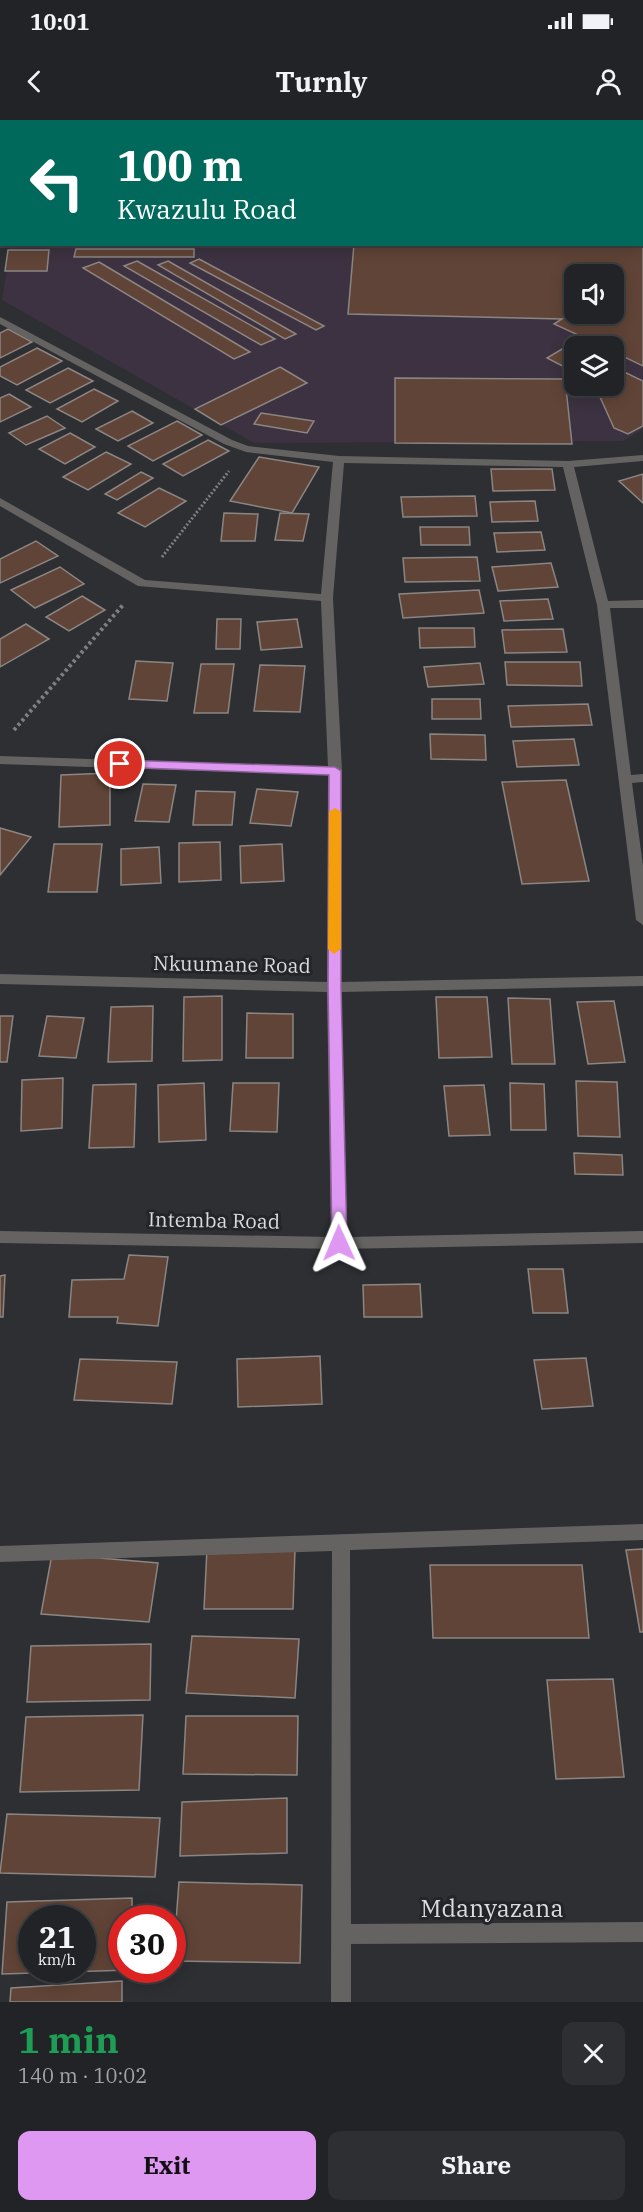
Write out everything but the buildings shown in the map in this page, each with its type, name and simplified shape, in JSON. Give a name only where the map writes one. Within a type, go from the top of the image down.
[{"type":"street","points":[[0,320],[228,442],[246,449],[339,459],[568,464],[643,458]]},
{"type":"street","points":[[339,459],[327,598],[335,771],[334,987],[339,1243]]},
{"type":"street","points":[[568,464],[603,605],[643,920]]},
{"type":"street","points":[[0,501],[142,583],[327,598]]},
{"type":"street","points":[[603,605],[643,604]]},
{"type":"street","points":[[0,760],[335,771]]},
{"type":"street","points":[[624,780],[643,778]]},
{"type":"street","name":"Nkuumane Road","points":[[0,979],[334,987],[643,981]]},
{"type":"street","name":"Intemba Road","points":[[0,1237],[339,1243],[643,1237]]},
{"type":"street","points":[[0,1554],[643,1532]]},
{"type":"street","points":[[341,1543],[341,2002]]},
{"type":"street","name":"Mdanyazana","points":[[342,1934],[643,1932]]},
{"type":"shaded area","points":[[11,246],[643,246],[643,429],[623,441],[254,443],[2,300]]},
{"type":"slow traffic","points":[[334,949],[335,812]]},
{"type":"route","points":[[120,764],[335,771],[334,987],[339,1243]]}]
